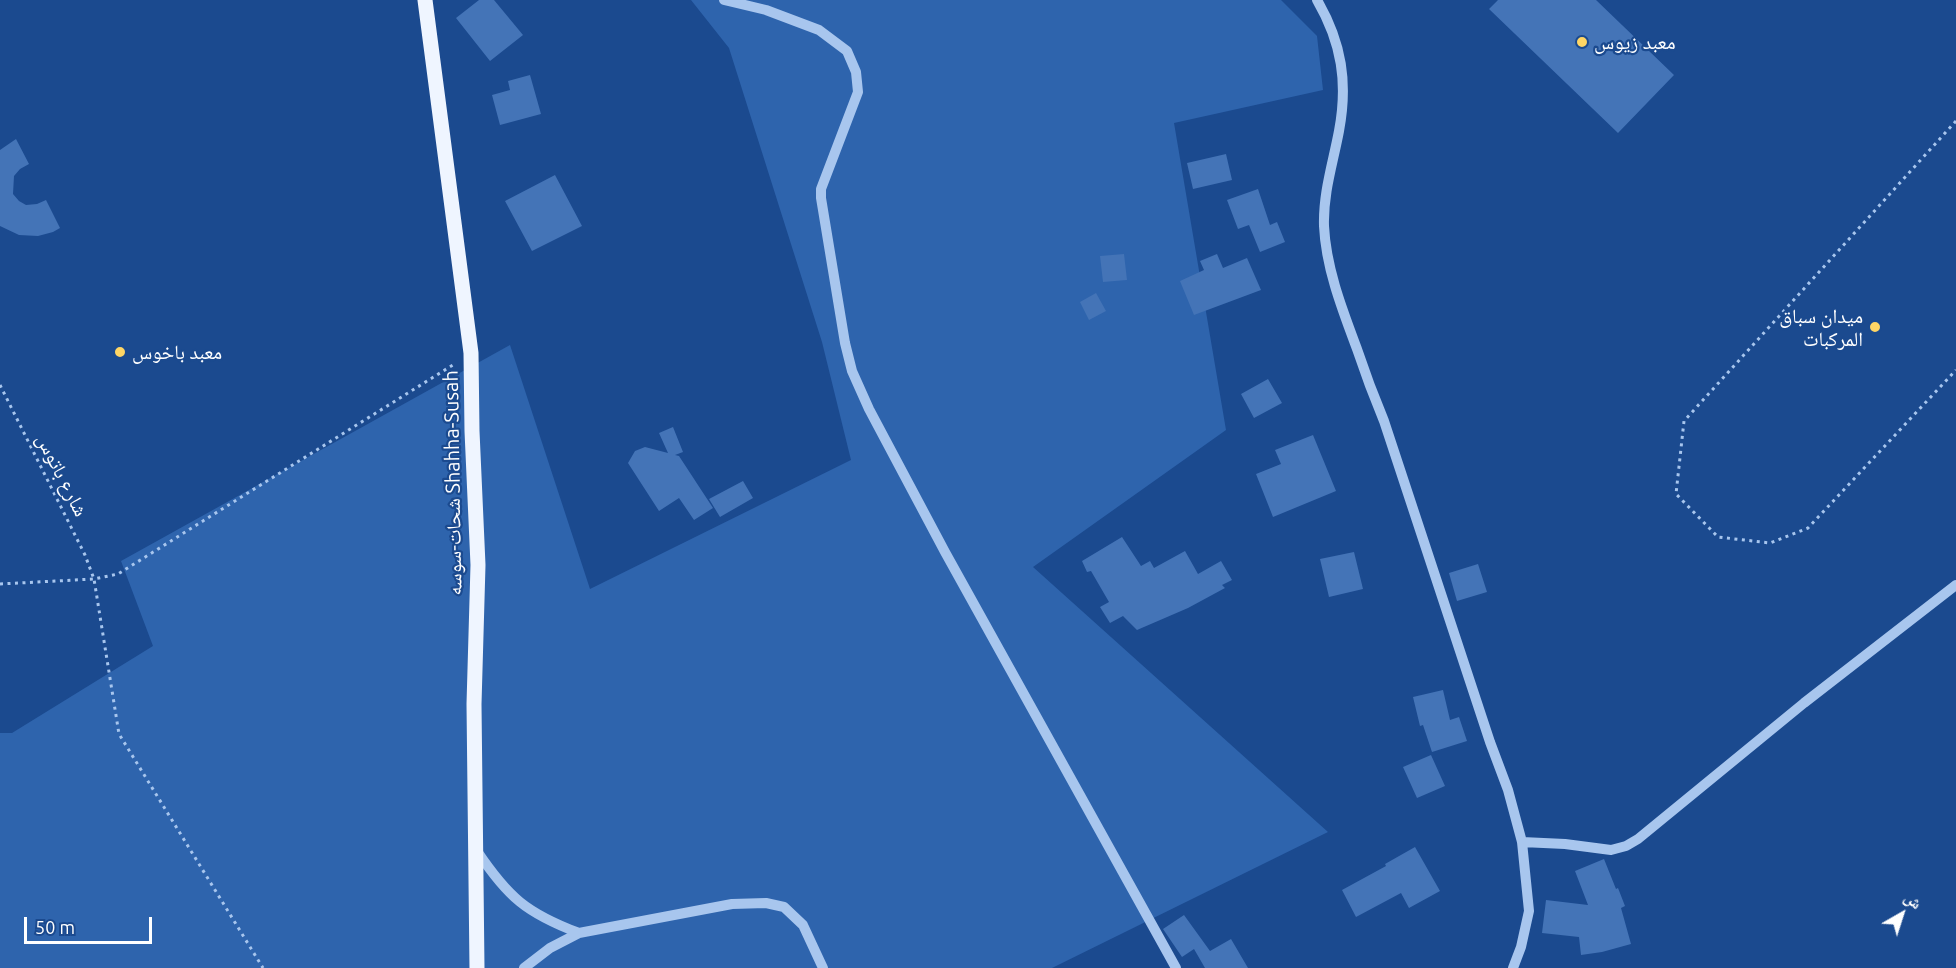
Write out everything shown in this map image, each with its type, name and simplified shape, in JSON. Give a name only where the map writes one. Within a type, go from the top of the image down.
[{"type":"main road","name":"شحات-سوسه Shahha-Susah","points":[[425,0],[471,353],[478,565],[474,704],[477,968]]},
{"type":"street","points":[[724,0],[766,10],[819,30],[847,51],[856,72],[858,92],[821,189],[821,198],[840,319],[852,371],[869,410],[945,552],[1176,968]]},
{"type":"street","points":[[1317,0],[1328,19],[1340,55],[1343,97],[1324,202],[1324,229],[1330,268],[1508,790],[1522,842],[1529,911],[1521,947],[1513,968]]},
{"type":"street","points":[[1522,842],[1565,844],[1611,850],[1626,846],[1638,839],[1804,703],[1956,585]]},
{"type":"street","points":[[477,850],[495,879],[519,903],[547,921],[579,933]]},
{"type":"street","points":[[524,968],[550,948],[579,933],[732,904],[766,903],[784,907],[803,925],[823,968]]},
{"type":"path","points":[[1956,121],[1684,421],[1676,494],[1718,537],[1770,543],[1808,528],[1956,370]]},
{"type":"path","points":[[0,584],[94,579],[118,574],[471,353]]},
{"type":"path","name":"شارع باتوس","points":[[0,385],[85,555],[94,579],[119,734],[263,968]]},
{"type":"shaded area","points":[[691,0],[1281,0],[1317,36],[1323,90],[1174,123],[1226,430],[1033,567],[1328,832],[1052,968],[0,968],[0,733],[12,733],[153,646],[121,561],[510,345],[590,589],[851,460],[822,342],[729,48]]},
{"type":"building","points":[[479,0],[494,0],[523,35],[490,61],[456,18]]},
{"type":"building","name":"معبد زيوس","points":[[1498,0],[1596,0],[1674,75],[1618,133],[1489,9]]},
{"type":"building","points":[[530,75],[541,114],[500,125],[492,95],[510,90],[508,81]]},
{"type":"building","points":[[16,139],[29,164],[14,176],[13,194],[26,205],[46,200],[60,228],[53,232],[38,236],[19,235],[0,226],[0,150]]},
{"type":"building","points":[[1226,154],[1232,180],[1193,189],[1187,163]]},
{"type":"building","points":[[555,175],[582,226],[532,251],[505,201]]},
{"type":"building","points":[[1258,189],[1270,225],[1277,222],[1285,242],[1260,252],[1249,225],[1238,229],[1227,200]]},
{"type":"building","points":[[1124,254],[1127,280],[1103,282],[1100,256]]},
{"type":"building","points":[[1217,254],[1223,268],[1247,258],[1261,290],[1194,315],[1180,281],[1204,270],[1200,261]]},
{"type":"building","points":[[1096,293],[1106,311],[1089,320],[1080,302]]},
{"type":"building","points":[[1268,379],[1282,403],[1254,418],[1241,394]]},
{"type":"building","points":[[673,427],[683,452],[675,455],[679,456],[713,508],[694,520],[679,498],[659,511],[628,463],[635,451],[645,447],[668,453],[659,433]]},
{"type":"building","points":[[1313,435],[1336,491],[1273,517],[1256,474],[1281,464],[1275,450]]},
{"type":"building","points":[[743,481],[753,498],[720,517],[709,499]]},
{"type":"building","points":[[1122,537],[1141,566],[1150,561],[1154,568],[1185,551],[1198,574],[1221,561],[1232,580],[1222,585],[1225,588],[1188,608],[1137,630],[1123,616],[1110,623],[1100,607],[1109,602],[1091,571],[1087,572],[1082,561]]},
{"type":"building","points":[[1354,552],[1363,589],[1329,597],[1320,559]]},
{"type":"building","points":[[1478,564],[1487,592],[1457,601],[1449,573]]},
{"type":"building","points":[[1443,690],[1450,720],[1459,717],[1467,741],[1432,752],[1423,725],[1420,726],[1413,697]]},
{"type":"building","points":[[1431,755],[1445,786],[1417,798],[1403,767]]},
{"type":"building","points":[[1415,847],[1440,891],[1409,908],[1401,893],[1356,917],[1342,890]]},
{"type":"building","points":[[1604,859],[1625,906],[1621,908],[1631,944],[1581,955],[1579,937],[1542,933],[1546,900],[1588,905],[1575,871]]},
{"type":"building","points":[[1184,915],[1210,951],[1231,939],[1248,968],[1205,968],[1194,949],[1182,957],[1163,929]]},
{"type":"place","name":"معبد زيوس","points":[[1582,42]]},
{"type":"place","name":"ميدان سباق المركبات","points":[[1875,327]]},
{"type":"place","name":"معبد باخوس","points":[[120,352]]}]
